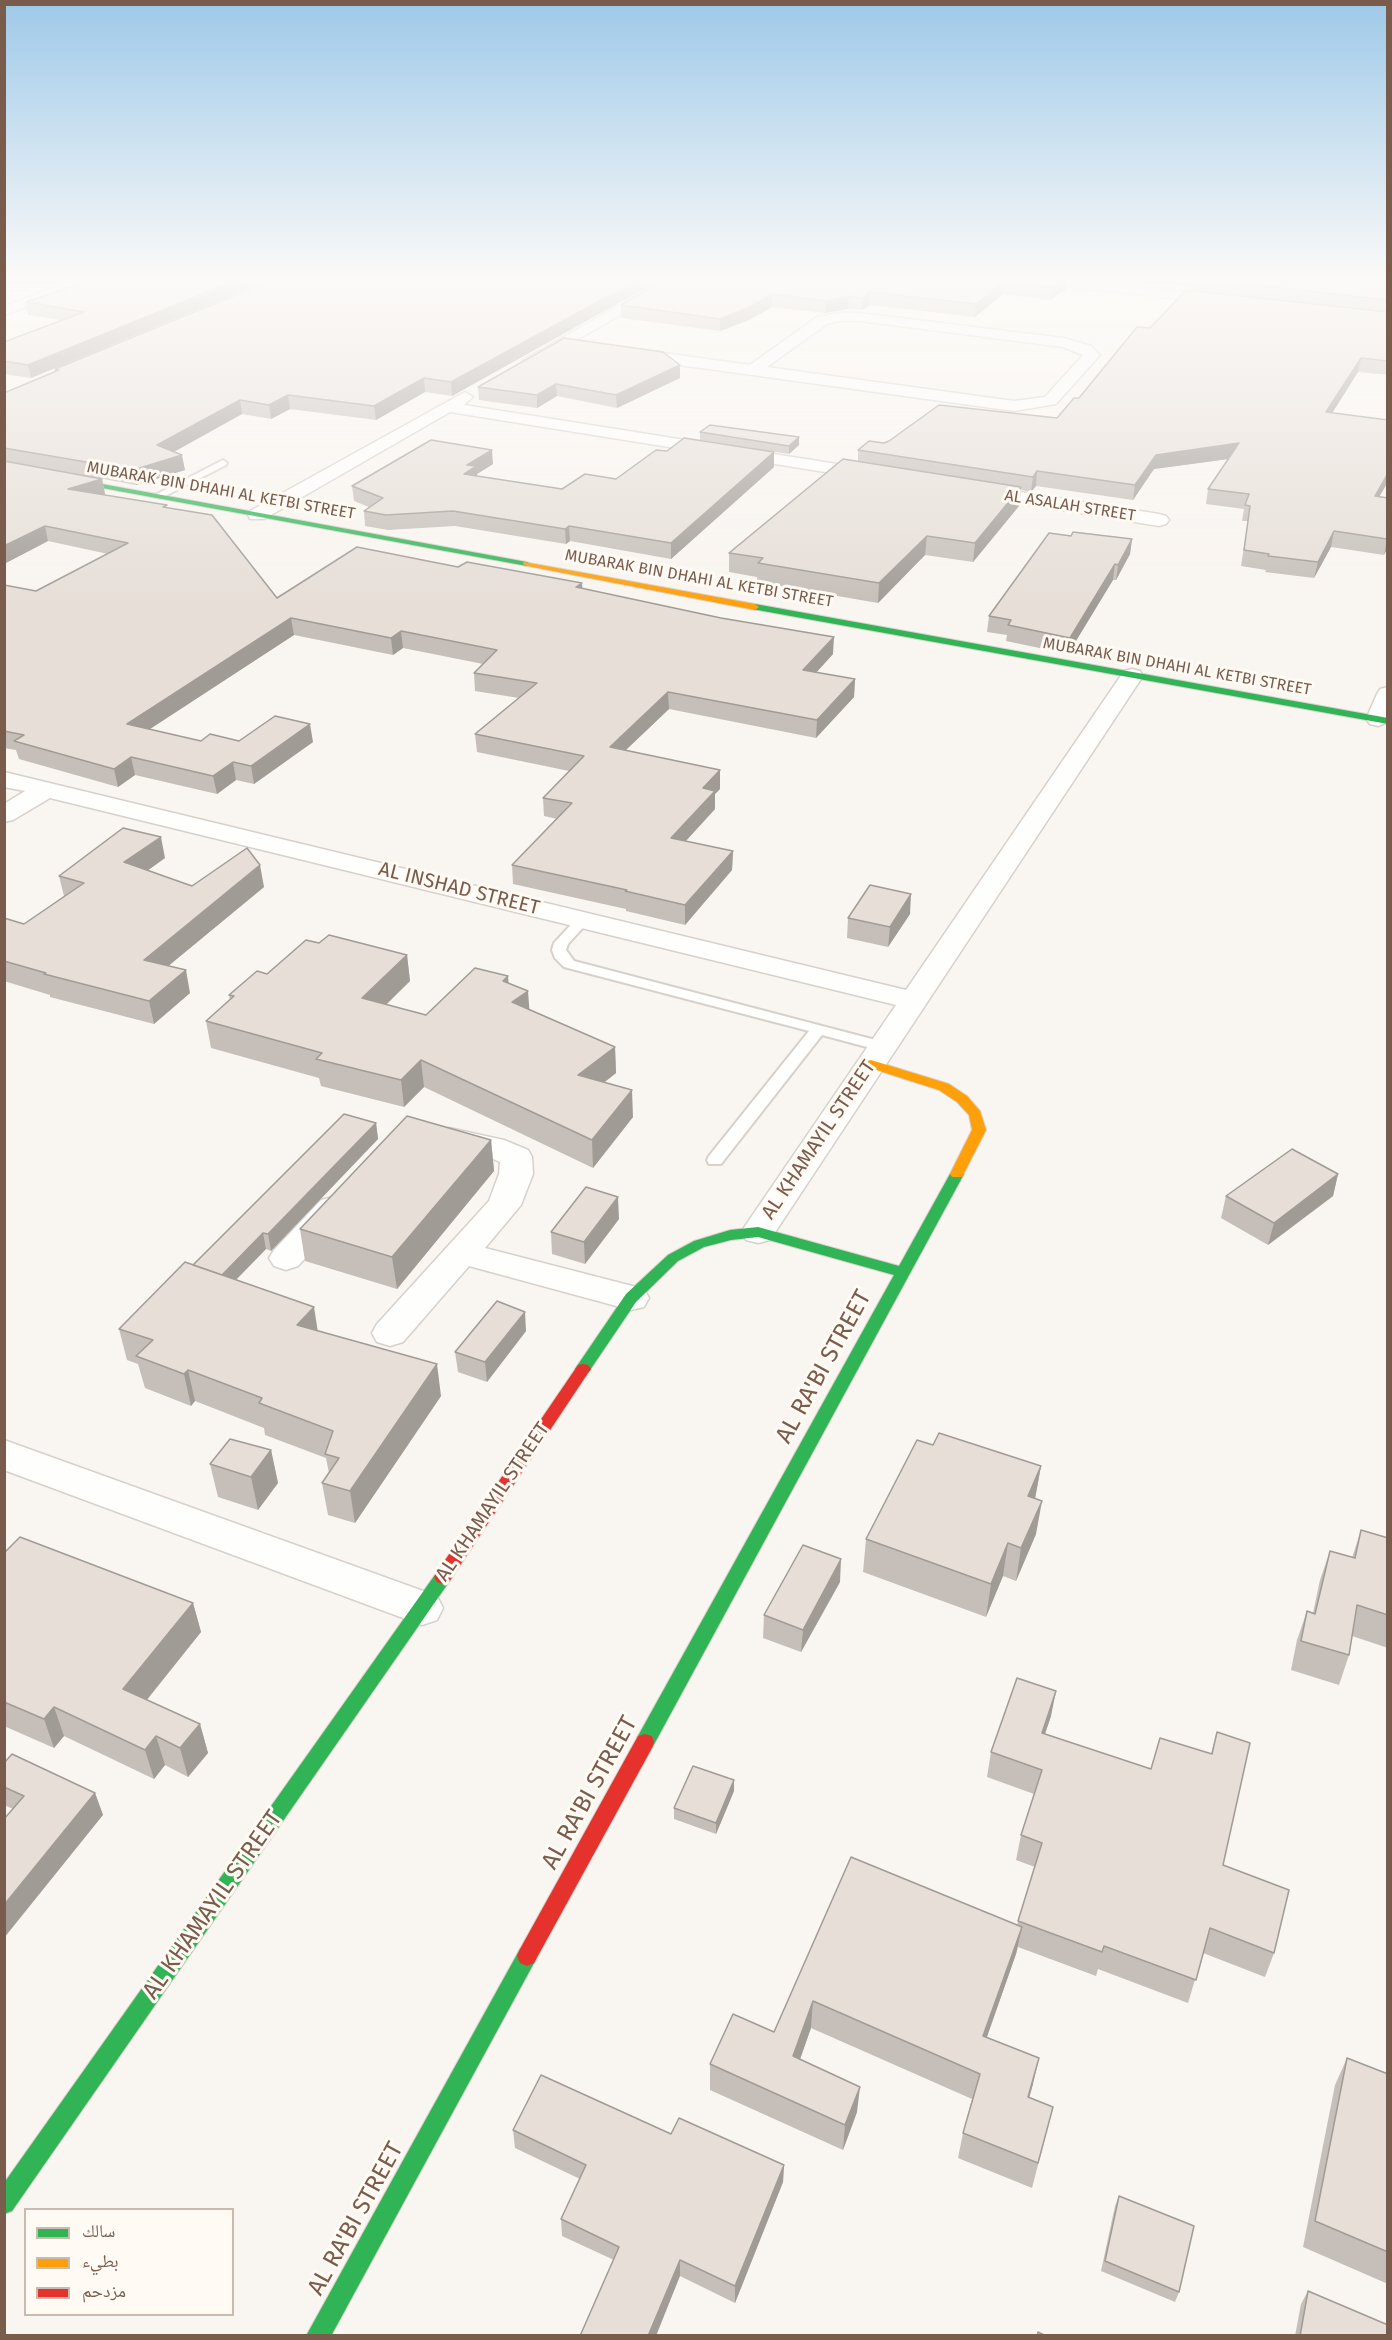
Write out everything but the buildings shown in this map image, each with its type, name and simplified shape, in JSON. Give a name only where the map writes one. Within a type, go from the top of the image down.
[{"type":"street","points":[[257,515],[478,390]]},
{"type":"street","points":[[896,390],[1000,405],[1028,406],[1055,398],[1062,390]]},
{"type":"street","points":[[447,408],[891,477]]},
{"type":"street","name":"MUBARAK BIN DHAHI AL KETBI STREET","points":[[4,468],[1132,676],[1383,720]]},
{"type":"street","name":"AL ASALAH STREET","points":[[961,489],[1159,520]]},
{"type":"street","name":"AL KHAMAYIL STREET","points":[[4,2202],[422,1608],[631,1298],[673,1258],[699,1244],[730,1235],[758,1232],[1132,676]]},
{"type":"street","points":[[1383,720],[1388,694]]},
{"type":"street","name":"AL INSHAD STREET","points":[[4,778],[913,1000]]},
{"type":"street","points":[[4,815],[46,789]]},
{"type":"street","name":"AL RA'BI STREET","points":[[318,2336],[973,1146],[979,1130],[975,1114],[962,1099],[944,1087],[876,1055]]},
{"type":"street","points":[[390,1333],[504,1205],[516,1174],[516,1157],[493,1147],[418,1132]]},
{"type":"street","points":[[286,1258],[351,1189]]},
{"type":"street","name":"AL RA'BI STREET","points":[[758,1232],[902,1272]]},
{"type":"street","points":[[462,1253],[631,1298]]},
{"type":"street","points":[[4,1454],[422,1608]]},
{"type":"lane","points":[[158,496],[222,463]]},
{"type":"lane","points":[[583,920],[561,943],[559,950],[562,958],[569,964],[818,1030],[876,1055]]},
{"type":"lane","points":[[714,1160],[818,1030]]},
{"type":"traffic: fast","points":[[4,468],[527,564]]},
{"type":"traffic: fast","points":[[755,607],[1388,721]]},
{"type":"traffic: fast","points":[[645,1742],[957,1174]]},
{"type":"traffic: fast","points":[[583,1369],[631,1298],[673,1258],[699,1244],[730,1235],[758,1232],[902,1272]]},
{"type":"traffic: fast","points":[[4,2203],[443,1577]]},
{"type":"traffic: fast","points":[[318,2336],[527,1956]]},
{"type":"traffic: slow","points":[[527,564],[755,607]]},
{"type":"traffic: slow","points":[[871,1064],[944,1087],[962,1099],[975,1114],[979,1130],[957,1174]]},
{"type":"traffic: jam","points":[[443,1577],[583,1369]]},
{"type":"traffic: jam","points":[[527,1956],[645,1742]]}]
